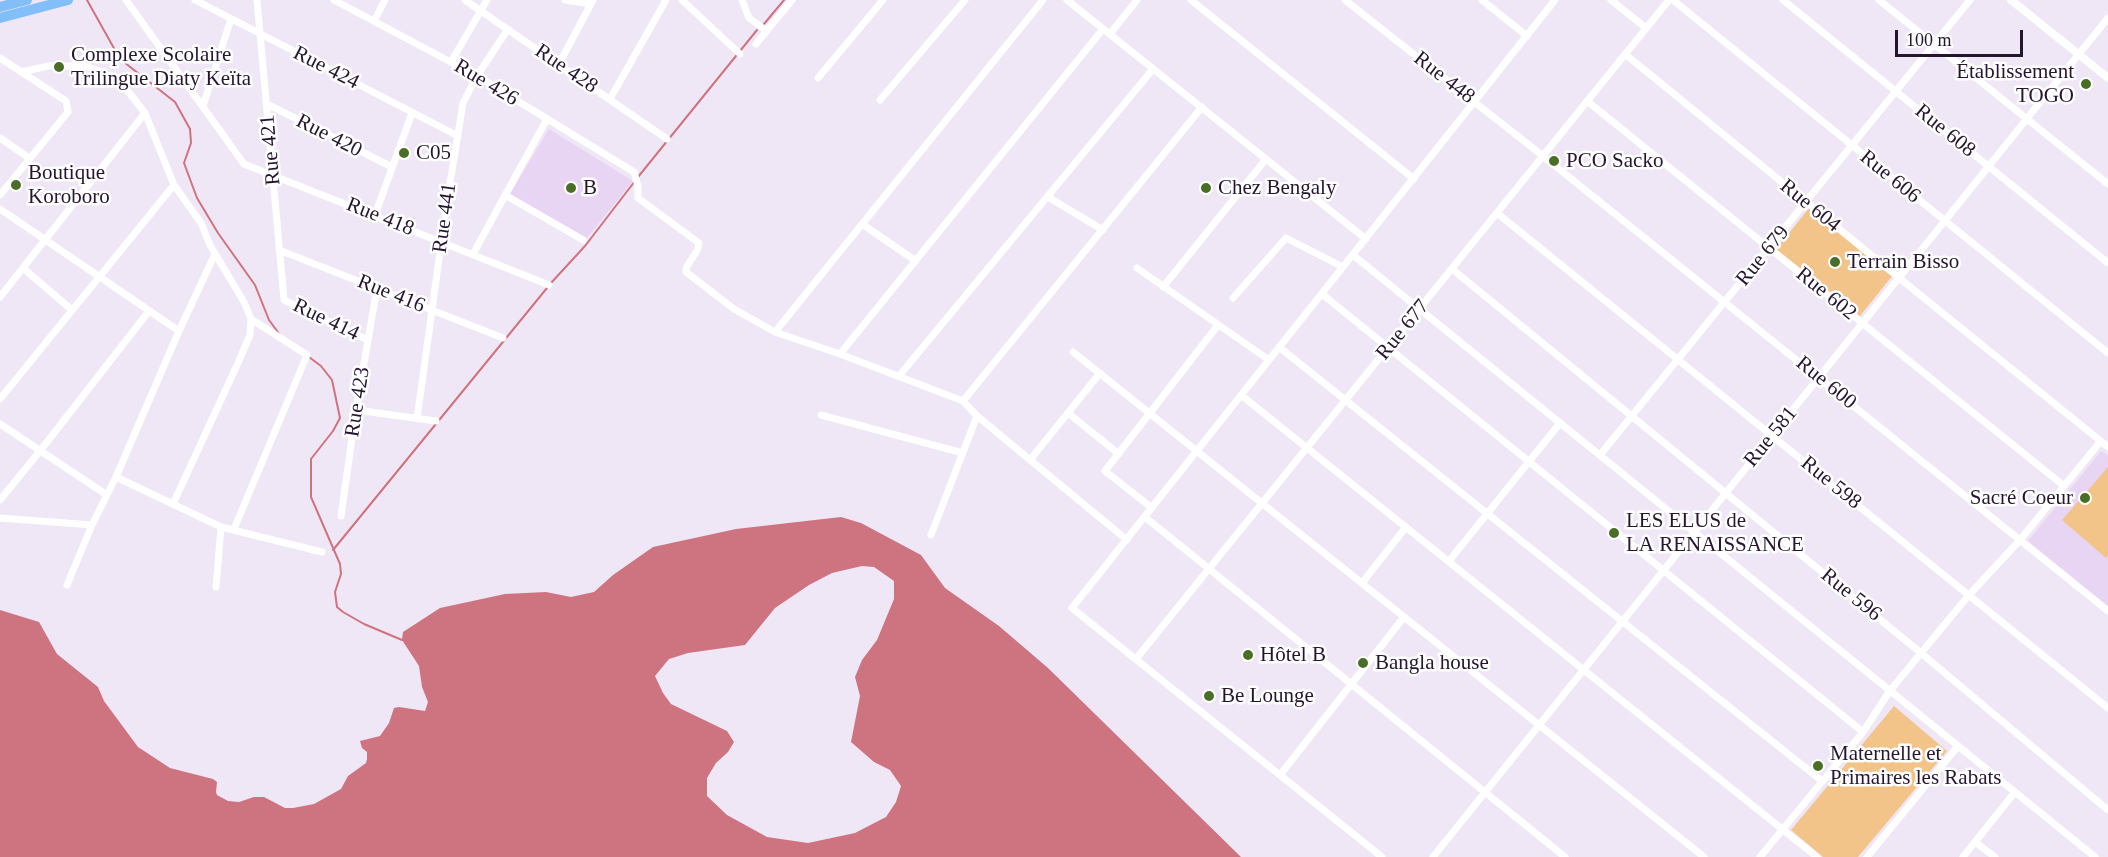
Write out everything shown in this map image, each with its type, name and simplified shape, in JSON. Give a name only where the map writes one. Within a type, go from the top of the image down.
[{"type":"main road","points":[[0,7],[27,0]]},
{"type":"main road","points":[[0,18],[66,0]]},
{"type":"street","points":[[126,0],[203,106]]},
{"type":"street","name":"Rue 424","points":[[195,0],[458,136]]},
{"type":"street","name":"Rue 421","points":[[257,0],[284,300]]},
{"type":"street","name":"Rue 426","points":[[334,0],[477,76],[635,173],[638,198],[699,243],[686,272],[734,309],[775,332]]},
{"type":"street","points":[[375,21],[385,0]]},
{"type":"street","name":"Rue 428","points":[[465,0],[667,139]]},
{"type":"street","points":[[451,62],[487,0]]},
{"type":"street","points":[[559,64],[592,2],[565,0]]},
{"type":"street","points":[[610,99],[666,0]]},
{"type":"street","points":[[682,0],[740,54]]},
{"type":"street","points":[[742,0],[749,18],[767,31]]},
{"type":"street","points":[[756,44],[792,0]]},
{"type":"street","points":[[818,78],[883,0]]},
{"type":"street","points":[[880,100],[965,0]]},
{"type":"street","points":[[1043,0],[775,332],[963,401],[977,417],[1126,540]]},
{"type":"street","points":[[1066,0],[1366,239]]},
{"type":"street","points":[[1110,34],[1137,0]]},
{"type":"street","points":[[1191,0],[1414,178]]},
{"type":"street","points":[[1200,8],[1206,0]]},
{"type":"street","name":"Rue 448","points":[[1345,0],[1543,156]]},
{"type":"street","points":[[1482,0],[1527,36]]},
{"type":"street","points":[[1382,857],[1072,608],[1555,0]]},
{"type":"street","points":[[1611,0],[1646,28]]},
{"type":"street","name":"Rue 677","points":[[1136,659],[1671,0]]},
{"type":"street","name":"Rue 606","points":[[1671,0],[2108,353]]},
{"type":"street","name":"Rue 608","points":[[1783,0],[2108,262]]},
{"type":"street","points":[[1879,0],[2108,184]]},
{"type":"street","name":"Rue 679","points":[[1600,455],[1970,0]]},
{"type":"street","points":[[2012,0],[2108,78]]},
{"type":"street","name":"Rue 581","points":[[1433,857],[2108,18]]},
{"type":"street","points":[[203,106],[231,19]]},
{"type":"street","name":"Rue 441","points":[[417,419],[463,103],[477,76],[508,29]]},
{"type":"street","points":[[840,354],[1103,29]]},
{"type":"street","name":"Rue 604","points":[[1626,54],[2108,447]]},
{"type":"street","points":[[0,58],[66,101],[68,106],[68,112],[0,195]]},
{"type":"street","points":[[21,72],[48,66],[84,66],[100,71],[127,90],[146,113],[174,185],[201,223],[215,254],[244,302],[251,319],[250,335],[173,504]]},
{"type":"street","points":[[899,376],[1154,69]]},
{"type":"street","name":"Rue 602","points":[[1587,101],[2064,486]]},
{"type":"street","name":"Rue 420","points":[[267,104],[392,167]]},
{"type":"street","name":"Rue 418","points":[[203,106],[244,164],[549,285]]},
{"type":"street","points":[[963,401],[1202,107]]},
{"type":"street","points":[[0,297],[146,113]]},
{"type":"street","points":[[375,216],[412,113]]},
{"type":"street","points":[[472,254],[547,119]]},
{"type":"street","points":[[0,138],[29,158]]},
{"type":"street","name":"Rue 600","points":[[1543,156],[2108,611]]},
{"type":"street","points":[[1163,287],[1266,159]]},
{"type":"street","points":[[0,399],[174,185]]},
{"type":"street","points":[[505,195],[584,240]]},
{"type":"street","points":[[1048,197],[1103,230]]},
{"type":"street","points":[[0,209],[179,331]]},
{"type":"street","name":"Rue 598","points":[[1497,213],[2108,708]]},
{"type":"street","points":[[862,224],[916,261]]},
{"type":"street","points":[[1233,298],[1287,238],[1343,267]]},
{"type":"street","name":"Rue 416","points":[[279,250],[503,338]]},
{"type":"street","points":[[67,585],[215,254]]},
{"type":"street","points":[[1353,255],[2095,857]]},
{"type":"street","points":[[23,268],[72,310]]},
{"type":"street","points":[[1137,268],[1269,360]]},
{"type":"street","name":"Rue 596","points":[[1452,269],[1921,653],[2108,810]]},
{"type":"street","name":"Rue 423","points":[[340,516],[377,288]]},
{"type":"street","points":[[1322,294],[1863,732]]},
{"type":"street","name":"Rue 414","points":[[284,300],[368,340]]},
{"type":"street","points":[[0,500],[149,311]]},
{"type":"street","points":[[234,529],[307,355],[251,319]]},
{"type":"street","points":[[1152,508],[1105,471],[1218,325]]},
{"type":"street","points":[[1279,347],[1822,782]]},
{"type":"street","points":[[1073,352],[1704,857]]},
{"type":"street","points":[[1030,460],[1100,373]]},
{"type":"street","points":[[1241,395],[1817,857]]},
{"type":"street","points":[[356,410],[436,421]]},
{"type":"street","points":[[1068,413],[1119,454]]},
{"type":"street","points":[[821,415],[963,453]]},
{"type":"street","points":[[932,535],[977,417]]},
{"type":"street","points":[[1449,561],[1560,423]]},
{"type":"street","points":[[0,424],[107,495]]},
{"type":"street","points":[[1760,857],[1863,732],[1889,692],[1969,595],[2020,540],[2100,442]]},
{"type":"street","points":[[117,477],[221,527],[322,552]]},
{"type":"street","points":[[1145,517],[1565,857]]},
{"type":"street","points":[[0,518],[92,525]]},
{"type":"street","points":[[216,587],[221,527]]},
{"type":"street","points":[[1362,583],[1406,527]]},
{"type":"street","points":[[1280,775],[1404,617]]},
{"type":"street","points":[[1867,857],[1958,746]]},
{"type":"street","points":[[1963,857],[2015,792]]},
{"type":"street","points":[[1975,842],[1995,857]]},
{"type":"shaded area","name":"B","points":[[549,129],[633,181],[587,238],[510,194]]},
{"type":"shaded area","name":"Terrain Bisso","points":[[1810,207],[1893,275],[1860,316],[1776,249]]},
{"type":"shaded area","name":"Sacré Coeur","points":[[2101,451],[2108,455],[2108,606],[2028,541]]},
{"type":"shaded area","points":[[2108,467],[2108,555],[2106,558],[2062,520]]},
{"type":"shaded area","points":[[841,517],[861,523],[921,555],[945,588],[999,626],[1048,668],[1241,857],[0,857],[0,610],[39,622],[57,654],[98,687],[104,701],[138,747],[170,768],[213,779],[217,782],[217,795],[228,801],[239,802],[254,797],[264,797],[285,808],[293,808],[314,804],[341,789],[348,776],[366,763],[367,752],[362,748],[360,741],[380,736],[389,723],[394,708],[425,711],[428,702],[422,687],[419,666],[402,640],[403,632],[440,608],[505,594],[546,592],[571,597],[594,592],[613,575],[653,547],[736,529]],"holes":[[[862,566],[874,567],[894,581],[894,599],[877,640],[862,660],[855,677],[860,696],[851,742],[874,762],[890,770],[901,786],[896,802],[886,817],[855,833],[808,843],[767,837],[727,815],[707,796],[707,778],[716,763],[728,752],[734,742],[727,731],[671,704],[655,676],[669,659],[688,653],[745,645],[775,608],[809,585],[832,573]]]},
{"type":"shaded area","points":[[1894,706],[1947,751],[1858,857],[1823,857],[1791,830]]},
{"type":"waterway","points":[[87,0],[120,59],[175,102],[190,129],[191,143],[184,163],[197,198],[218,233],[255,285],[269,320],[280,335]]},
{"type":"waterway","points":[[764,24],[784,0]]},
{"type":"waterway","points":[[638,177],[757,30]]},
{"type":"waterway","points":[[551,283],[585,246],[635,181]]},
{"type":"waterway","points":[[333,550],[547,288]]},
{"type":"waterway","points":[[309,357],[321,366],[332,380],[340,418],[311,459],[311,497],[340,564],[341,574],[335,592],[337,607],[364,624],[402,640],[404,638]]},
{"type":"place","name":"Complexe Scolaire Trilingue Diaty Keïta","points":[[59,67]]},
{"type":"place","name":"Établissement TOGO","points":[[2086,84]]},
{"type":"place","name":"C05","points":[[404,153]]},
{"type":"place","name":"PCO Sacko","points":[[1554,161]]},
{"type":"place","name":"Boutique Koroboro","points":[[16,185]]},
{"type":"place","name":"B","points":[[571,188]]},
{"type":"place","name":"Chez Bengaly","points":[[1206,188]]},
{"type":"place","name":"Terrain Bisso","points":[[1835,262]]},
{"type":"place","name":"Sacré Coeur","points":[[2085,498]]},
{"type":"place","name":"LES ELUS de LA RENAISSANCE","points":[[1614,533]]},
{"type":"place","name":"Hôtel B","points":[[1248,655]]},
{"type":"place","name":"Bangla house","points":[[1363,663]]},
{"type":"place","name":"Be Lounge","points":[[1209,696]]},
{"type":"place","name":"Maternelle et Primaires les Rabats","points":[[1818,766]]}]
